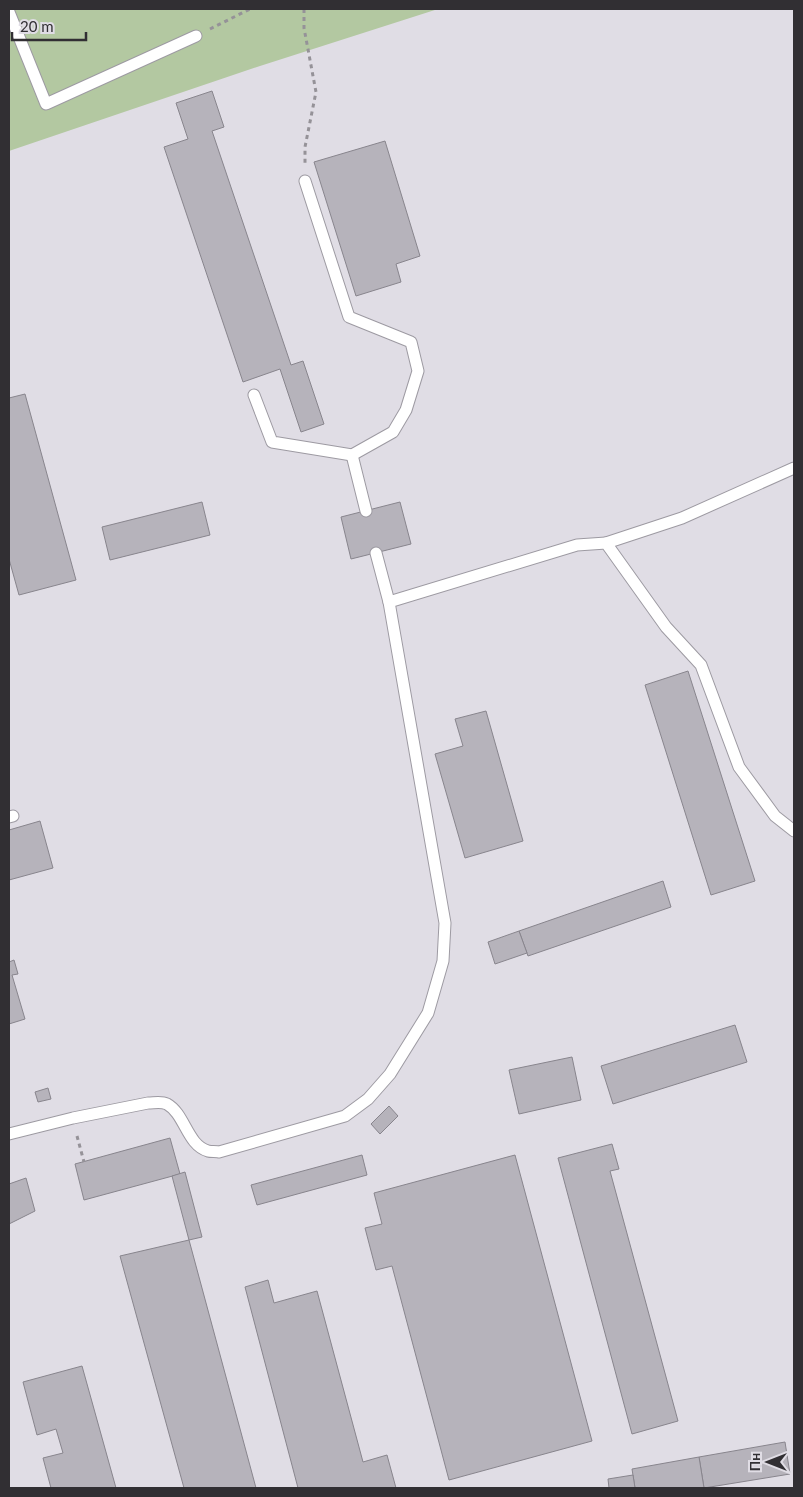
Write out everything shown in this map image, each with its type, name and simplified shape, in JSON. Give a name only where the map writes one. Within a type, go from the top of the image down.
[{"type":"lane","points":[[9,12],[46,104],[196,36]]},
{"type":"lane","points":[[254,395],[272,442],[352,455],[393,432],[406,410],[418,371],[411,342],[349,317],[305,181]]},
{"type":"lane","points":[[352,455],[366,511]]},
{"type":"lane","points":[[389,602],[577,545],[606,543],[682,518],[794,468]]},
{"type":"lane","points":[[606,543],[666,626],[701,665],[739,768],[775,816],[794,831]]},
{"type":"lane","points":[[9,1134],[73,1118],[160,1102],[176,1113],[198,1146],[208,1151],[219,1152],[345,1116],[368,1099],[390,1074],[428,1013],[443,961],[446,923],[389,602],[376,553]]},
{"type":"path","points":[[196,36],[250,9]]},
{"type":"path","points":[[304,9],[304,28],[316,92],[305,147],[305,181]]},
{"type":"path","points":[[73,1118],[84,1162]]},
{"type":"green space","points":[[9,9],[438,9],[260,66],[9,151]]},
{"type":"building","points":[[212,91],[224,127],[212,131],[291,365],[303,361],[324,424],[301,432],[280,369],[243,382],[164,147],[188,139],[176,103]]},
{"type":"building","points":[[385,141],[420,256],[396,264],[401,282],[356,296],[314,162]]},
{"type":"building","points":[[25,394],[76,580],[19,595],[9,559],[9,398]]},
{"type":"building","points":[[202,502],[210,535],[110,560],[102,527]]},
{"type":"building","points":[[400,502],[411,544],[351,559],[341,517]]},
{"type":"building","points":[[688,671],[755,881],[711,895],[645,685]]},
{"type":"building","points":[[486,711],[523,841],[465,858],[435,754],[463,746],[455,719]]},
{"type":"building","points":[[40,821],[53,868],[9,880],[9,830]]},
{"type":"building","points":[[663,881],[671,907],[528,956],[519,931]]},
{"type":"building","points":[[519,931],[527,953],[495,964],[488,942]]},
{"type":"building","points":[[14,960],[18,974],[12,975],[25,1019],[9,1024],[9,962]]},
{"type":"building","points":[[735,1025],[747,1062],[613,1104],[601,1066]]},
{"type":"building","points":[[572,1057],[581,1100],[519,1114],[509,1070]]},
{"type":"building","points":[[48,1088],[51,1099],[38,1102],[35,1092]]},
{"type":"building","points":[[389,1106],[398,1116],[380,1134],[371,1124]]},
{"type":"building","points":[[170,1138],[180,1174],[84,1200],[75,1164]]},
{"type":"building","points":[[612,1144],[619,1169],[610,1171],[678,1421],[632,1434],[558,1158]]},
{"type":"building","points":[[362,1155],[367,1175],[257,1205],[251,1185]]},
{"type":"building","points":[[515,1155],[592,1441],[449,1480],[392,1266],[376,1270],[365,1228],[382,1224],[374,1193]]},
{"type":"building","points":[[185,1172],[202,1237],[189,1240],[172,1176]]},
{"type":"building","points":[[26,1178],[35,1211],[9,1224],[9,1184]]},
{"type":"building","points":[[189,1240],[256,1488],[184,1488],[120,1256]]},
{"type":"building","points":[[268,1280],[274,1303],[317,1291],[363,1462],[387,1455],[396,1488],[298,1488],[245,1287]]},
{"type":"building","points":[[82,1366],[116,1488],[51,1488],[43,1458],[63,1453],[56,1429],[37,1435],[23,1382]]},
{"type":"building","points":[[785,1442],[790,1474],[704,1488],[699,1457]]},
{"type":"building","points":[[699,1457],[704,1488],[635,1488],[632,1469]]},
{"type":"building","points":[[633,1475],[635,1488],[609,1488],[608,1479]]}]
